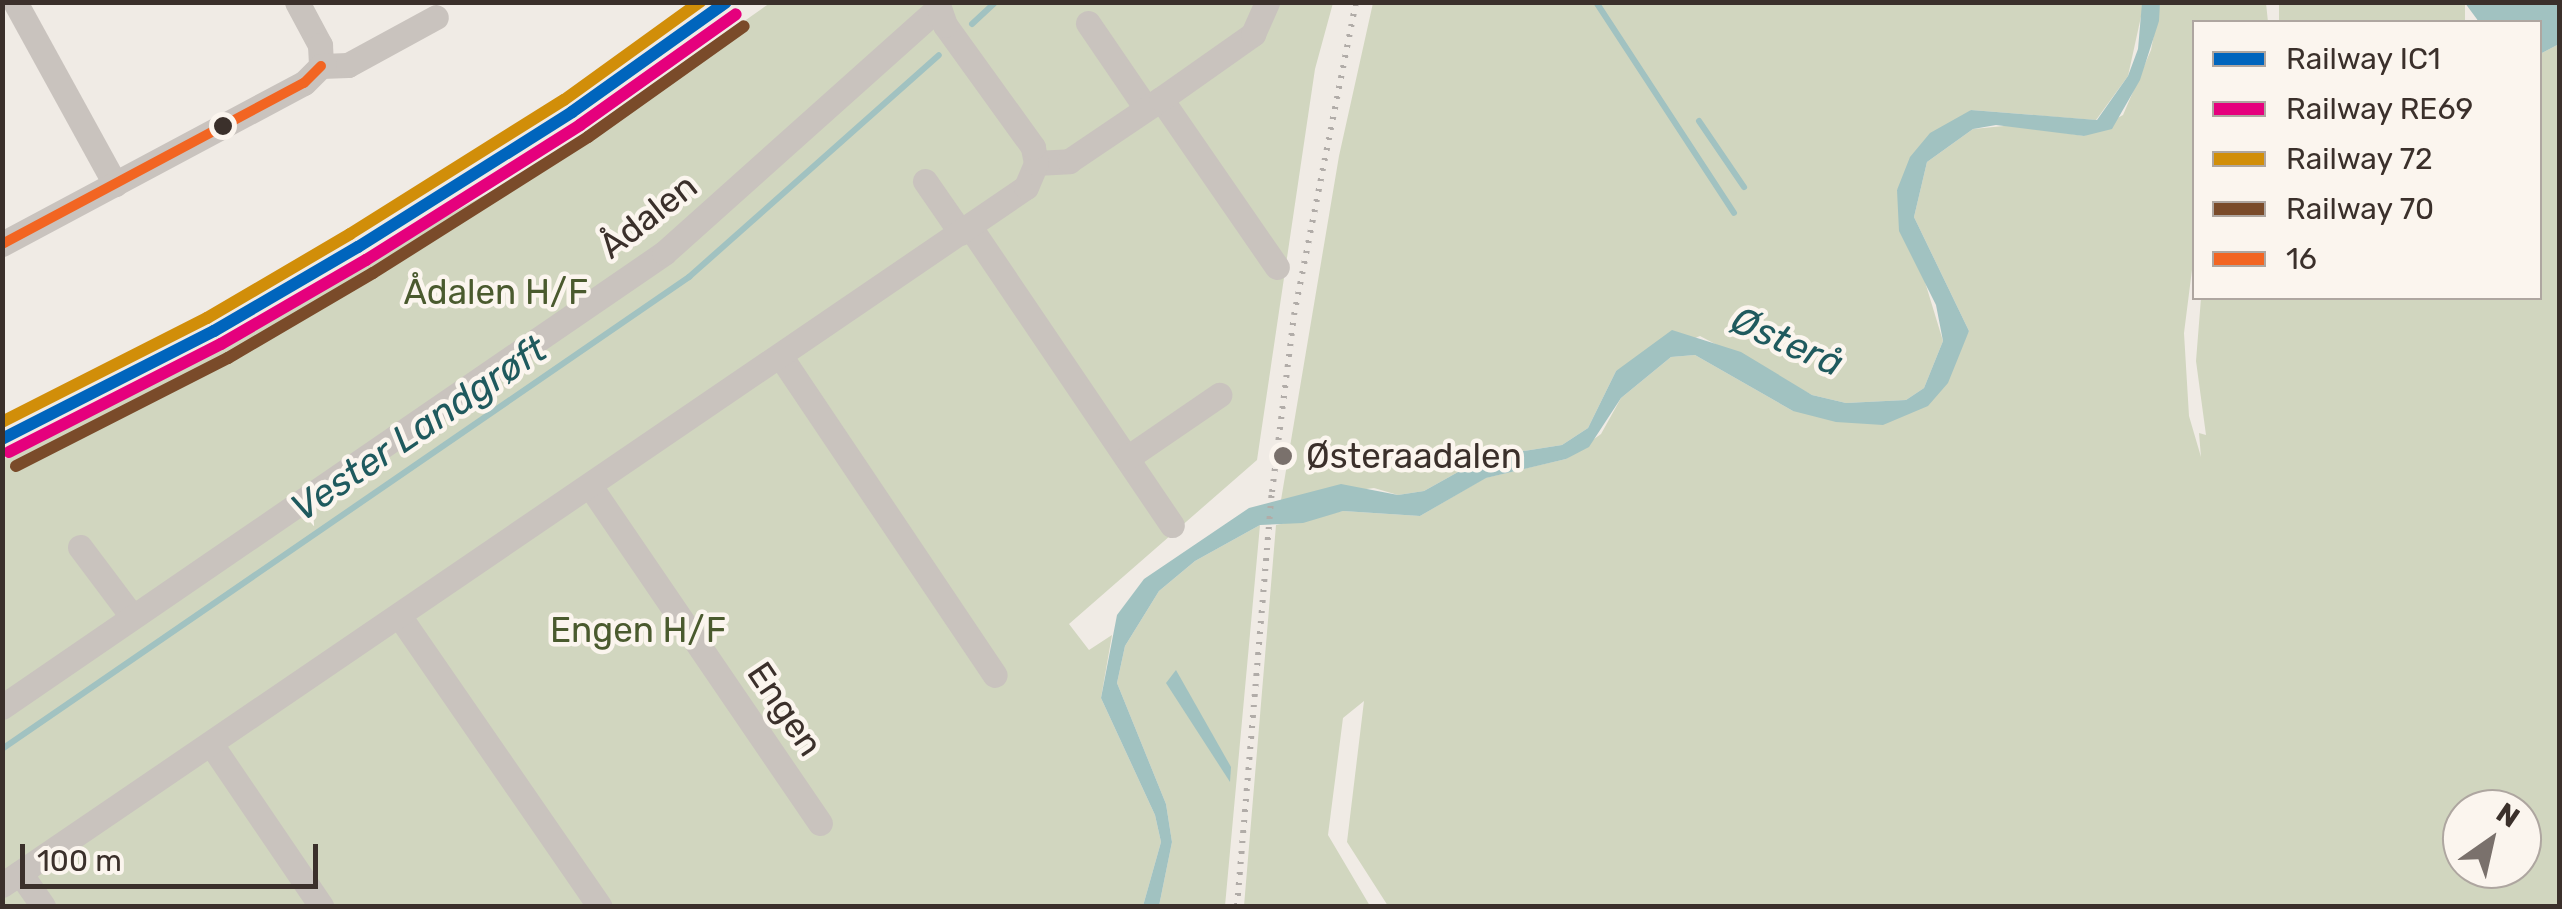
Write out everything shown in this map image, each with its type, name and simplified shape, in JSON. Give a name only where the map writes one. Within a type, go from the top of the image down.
[{"type":"street","points":[[15,2],[116,184]]},
{"type":"street","points":[[2,244],[304,83],[320,66],[320,45],[296,2]]},
{"type":"street","points":[[1036,163],[1068,161],[1253,34],[1267,2]]},
{"type":"street","points":[[43,906],[11,878],[1026,187],[1036,163],[1033,146],[937,6]]},
{"type":"street","name":"Ådalen","points":[[2,707],[664,252],[937,6]]},
{"type":"street","points":[[320,66],[348,65],[436,17]]},
{"type":"street","points":[[1088,23],[1277,268]]},
{"type":"street","points":[[925,181],[966,230],[1172,525]]},
{"type":"street","points":[[781,357],[995,675]]},
{"type":"street","points":[[1127,458],[1219,396]]},
{"type":"street","name":"Engen","points":[[590,486],[820,823]]},
{"type":"street","points":[[80,547],[131,615]]},
{"type":"street","points":[[400,616],[598,906]]},
{"type":"street","points":[[211,744],[320,906]]},
{"type":"green space","name":"Engen H/F","points":[[770,3],[1333,3],[1315,69],[1257,460],[1069,624],[1089,650],[1112,635],[1101,698],[1155,815],[1161,842],[1143,906],[3,906],[3,459],[538,166]]},
{"type":"green space","points":[[1373,3],[2142,3],[2142,12],[2128,76],[2096,120],[1971,110],[1897,190],[1943,341],[1924,388],[1906,400],[1846,403],[1812,395],[1700,336],[1616,371],[1588,428],[1562,445],[1485,457],[1424,491],[1398,495],[1374,488],[1281,500],[1339,156]]},
{"type":"green space","points":[[2160,3],[2266,3],[2268,20],[2192,20],[2192,270],[2184,333],[2189,416],[2201,457],[2199,433],[2206,435],[2196,361],[2201,300],[2542,300],[2542,53],[2559,44],[2559,906],[1388,906],[1347,842],[1364,701],[1343,718],[1328,835],[1370,906],[1244,906],[1276,525],[1343,511],[1420,516],[1485,478],[1566,459],[1601,434],[1621,398],[1671,357],[1695,355],[1793,411],[1927,406],[1969,331],[1914,217],[1927,162],[1973,129],[2014,125],[2084,136],[2123,115],[2151,50]]},
{"type":"green space","points":[[2279,3],[2465,3],[2465,20],[2279,20]]},
{"type":"green space","points":[[1260,525],[1225,906],[1159,906],[1172,842],[1166,804],[1117,683],[1125,646],[1159,591],[1195,561]]},
{"type":"water","points":[[2142,3],[2160,3],[2159,21],[2140,80],[2112,129],[2084,136],[1996,125],[1973,129],[1927,162],[1914,217],[1969,331],[1948,383],[1928,406],[1883,425],[1836,422],[1793,411],[1695,355],[1671,357],[1621,398],[1589,447],[1566,459],[1486,478],[1420,516],[1343,511],[1303,523],[1260,525],[1195,561],[1159,591],[1125,646],[1117,683],[1166,804],[1172,842],[1159,906],[1143,906],[1161,842],[1155,815],[1101,698],[1117,615],[1144,579],[1249,508],[1341,484],[1398,495],[1424,491],[1485,457],[1562,445],[1588,428],[1616,371],[1672,330],[1741,352],[1812,395],[1846,403],[1906,400],[1924,388],[1943,341],[1936,305],[1899,231],[1897,190],[1910,157],[1930,133],[1971,110],[2097,120],[2128,76],[2138,49]]},
{"type":"water","points":[[2465,3],[2559,3],[2559,44],[2542,53],[2542,20],[2478,20]]},
{"type":"water","points":[[1176,670],[1231,767],[1230,782],[1166,683]]},
{"type":"waterway","name":"Vester Landgrøft","points":[[972,24],[996,2]]},
{"type":"waterway","points":[[1596,2],[1734,213]]},
{"type":"waterway","name":"Vester Landgrøft","points":[[2,749],[689,277],[939,55]]},
{"type":"waterway","points":[[1699,121],[1744,187]]},
{"type":"railway","points":[[1237,906],[1272,492],[1294,315],[1356,2]]},
{"type":"rail line","name":"72","points":[[2,422],[207,318],[350,234],[564,100],[700,2]]},
{"type":"rail line","name":"IC1","points":[[2,439],[214,331],[358,247],[572,112],[726,2]]},
{"type":"rail line","name":"RE69","points":[[9,452],[221,344],[366,260],[580,125],[736,14]]},
{"type":"rail line","name":"70","points":[[16,466],[228,358],[373,273],[588,137],[744,26]]},
{"type":"transit line","name":"16","points":[[2,244],[304,83],[321,66]]},
{"type":"place","name":"Østeraadalen","points":[[1283,456]]},
{"type":"park label","name":"Ådalen H/F","points":[[496,292]]},
{"type":"water label","name":"Østerå","points":[[1787,342]]}]
